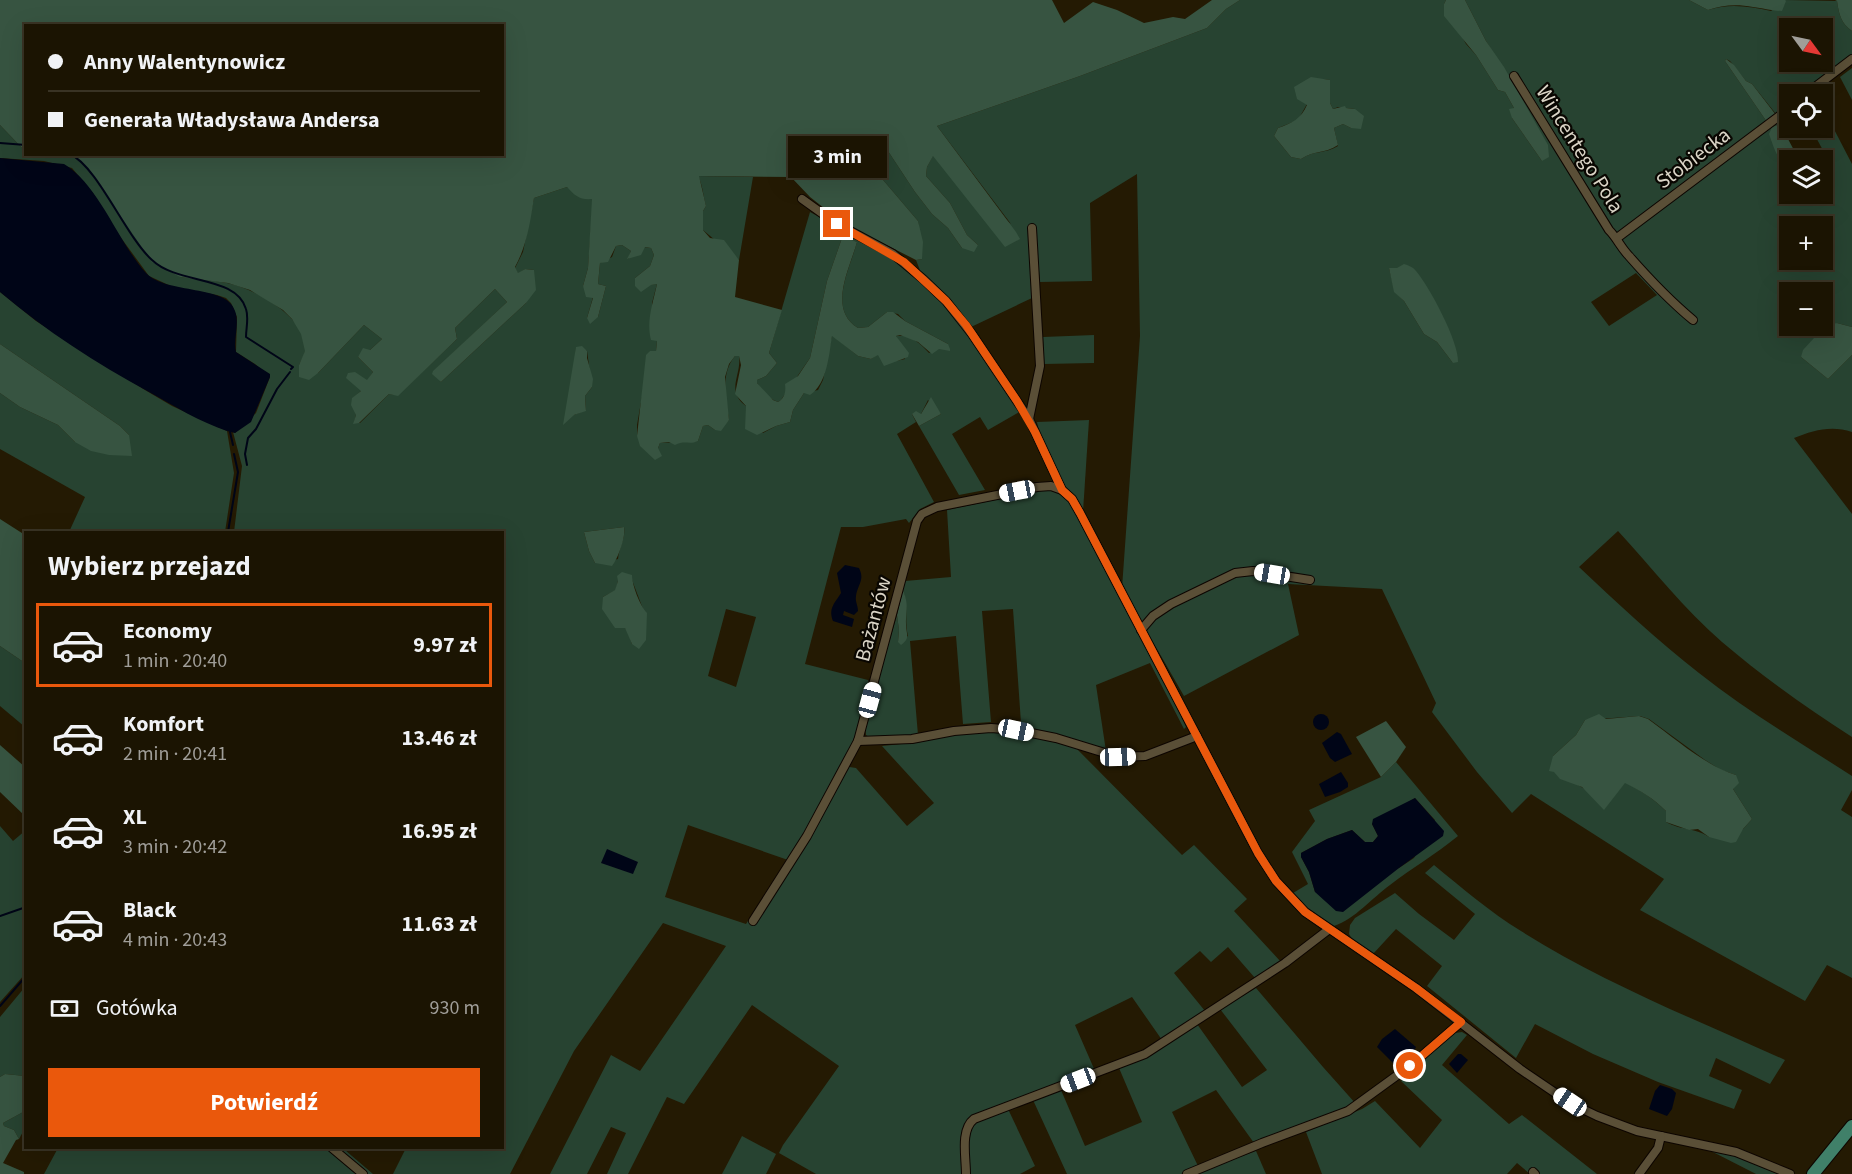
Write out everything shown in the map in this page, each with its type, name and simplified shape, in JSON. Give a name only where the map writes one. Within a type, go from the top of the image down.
[{"type":"main road","points":[[1813,1174],[1852,1126]]},
{"type":"street","points":[[1819,84],[1852,59]]},
{"type":"street","name":"Wincentego Pola","points":[[1514,76],[1609,230],[1662,294],[1693,320]]},
{"type":"street","name":"Stobiecka","points":[[1617,238],[1779,116]]},
{"type":"street","points":[[802,199],[837,224],[892,254],[937,292],[966,325],[1029,419],[1062,490],[1072,499],[1080,513],[1258,853],[1269,871],[1298,907],[1416,988],[1520,1069],[1578,1107],[1637,1131],[1736,1152],[1790,1174]]},
{"type":"street","points":[[1029,419],[1040,366],[1032,228]]},
{"type":"street","name":"Bażantów","points":[[753,921],[807,836],[858,741],[892,619],[913,531],[922,514],[937,507],[1038,487],[1051,486],[1062,490]]},
{"type":"street","points":[[1141,630],[1154,616],[1171,604],[1235,573],[1252,571],[1310,580]]},
{"type":"street","points":[[858,741],[912,739],[954,731],[991,728],[1016,730],[1056,738],[1118,757],[1145,756],[1197,736]]},
{"type":"street","points":[[966,1174],[965,1133],[968,1125],[974,1119],[1145,1054],[1286,963],[1329,930]]},
{"type":"street","points":[[1187,1174],[1252,1147],[1348,1112],[1410,1066],[1461,1022]]},
{"type":"street","points":[[1640,1174],[1658,1148],[1661,1136]]},
{"type":"street","points":[[333,1149],[363,1174]]},
{"type":"green space","points":[[0,0],[1052,0],[1064,23],[1093,2],[1144,23],[1173,17],[1185,19],[1212,0],[1240,0],[1226,9],[1207,28],[937,126],[1020,239],[1005,247],[933,156],[927,167],[926,176],[950,203],[967,235],[978,245],[974,252],[962,248],[948,228],[932,214],[884,145],[856,155],[878,174],[918,221],[923,242],[922,259],[916,260],[843,223],[810,197],[791,177],[699,176],[706,206],[703,211],[703,230],[710,238],[724,240],[739,260],[735,297],[782,310],[769,353],[777,363],[766,376],[757,380],[757,383],[773,400],[778,402],[782,398],[785,384],[798,376],[810,358],[827,281],[844,237],[857,242],[843,288],[844,310],[849,320],[858,328],[868,327],[887,312],[893,312],[948,344],[950,351],[939,349],[932,354],[918,342],[900,335],[896,336],[909,353],[908,357],[884,366],[878,355],[871,359],[858,356],[832,336],[824,377],[816,390],[810,395],[804,393],[793,410],[790,422],[757,435],[745,429],[746,406],[735,394],[741,365],[739,356],[735,356],[729,364],[725,377],[729,420],[721,431],[708,425],[703,426],[698,441],[675,445],[669,442],[660,443],[658,448],[662,456],[655,460],[640,446],[637,436],[646,355],[650,351],[656,351],[657,341],[651,340],[649,326],[657,284],[641,292],[635,286],[635,278],[650,266],[654,255],[651,248],[645,247],[641,255],[627,259],[631,251],[622,245],[616,246],[608,262],[600,263],[598,284],[606,286],[598,317],[590,324],[587,318],[593,298],[586,297],[583,286],[588,268],[592,199],[578,197],[567,187],[534,198],[525,242],[515,267],[518,273],[525,269],[534,270],[536,290],[526,303],[441,382],[432,374],[433,371],[507,302],[495,289],[455,328],[457,339],[398,396],[389,394],[359,423],[353,424],[356,415],[351,405],[352,398],[361,391],[346,378],[348,373],[355,372],[367,380],[373,372],[358,357],[363,348],[370,350],[382,339],[364,325],[318,373],[309,380],[299,377],[299,365],[305,351],[301,334],[283,310],[250,290],[228,283],[180,277],[152,262],[90,172],[82,162],[72,156],[504,156],[504,24],[24,24],[24,149],[0,125]]},
{"type":"green space","points":[[1240,0],[1446,0],[1444,4],[1466,44],[1476,55],[1498,90],[1505,92],[1514,108],[1512,118],[1542,161],[1515,88],[1486,41],[1465,0],[1689,0],[1708,10],[1724,6],[1739,6],[1771,11],[1785,0],[1837,1],[1841,18],[1852,31],[1852,56],[1833,70],[1833,18],[1779,18],[1779,72],[1831,72],[1815,84],[1779,84],[1779,124],[1772,127],[1781,150],[1779,150],[1779,204],[1833,204],[1833,150],[1823,150],[1816,138],[1833,138],[1833,127],[1852,164],[1852,327],[1837,323],[1833,327],[1833,282],[1779,282],[1779,336],[1823,336],[1801,357],[1828,379],[1852,355],[1852,432],[1823,429],[1794,438],[1852,514],[1852,737],[1753,668],[1722,642],[1681,602],[1618,531],[1579,567],[1653,635],[1717,687],[1852,776],[1852,790],[1841,810],[1852,817],[1852,978],[1827,965],[1805,1001],[1640,910],[1664,879],[1531,794],[1512,813],[1477,772],[1432,712],[1436,703],[1382,589],[1288,584],[1299,635],[1184,696],[1122,588],[1140,336],[1137,174],[1090,203],[1092,281],[1040,282],[1035,230],[1032,298],[971,327],[921,273],[916,260],[922,259],[918,221],[878,174],[855,155],[884,145],[915,192],[932,214],[948,228],[962,248],[978,245],[967,235],[950,203],[926,176],[927,167],[933,155],[1011,224],[937,126],[1207,28],[1226,9]],"holes":[[[1726,59],[1730,61],[1776,114],[1767,122],[1725,61]],[[1321,79],[1330,80],[1330,103],[1333,109],[1338,107],[1355,109],[1351,128],[1343,124],[1334,128],[1338,146],[1301,159],[1291,157],[1274,136],[1278,128],[1298,120]],[[1389,268],[1397,268],[1453,363],[1437,342],[1424,334],[1404,301],[1395,292]],[[1636,273],[1657,295],[1609,326],[1591,302]],[[1640,716],[1649,719],[1705,760],[1721,770],[1736,775],[1733,789],[1752,819],[1743,829],[1709,837],[1666,822],[1666,811],[1647,795],[1625,782],[1604,809],[1586,790],[1558,776],[1554,766],[1553,756],[1576,735],[1585,720]]]},
{"type":"green space","points":[[1446,0],[1465,0],[1486,41],[1504,67],[1548,145],[1549,157],[1542,161],[1512,118],[1509,109],[1514,108],[1505,92],[1498,90],[1476,55],[1444,16]]},
{"type":"green space","points":[[1689,0],[1786,1],[1782,11],[1774,11],[1735,5],[1708,10]]},
{"type":"green space","points":[[1835,0],[1852,0],[1852,31],[1843,22]]},
{"type":"green space","points":[[1726,59],[1734,65],[1746,81],[1752,84],[1776,115],[1767,122],[1725,61]]},
{"type":"green space","points":[[1852,68],[1852,100],[1840,77]]},
{"type":"green space","points":[[1311,77],[1330,80],[1330,103],[1333,109],[1345,106],[1355,109],[1364,116],[1361,129],[1343,124],[1334,128],[1338,145],[1301,159],[1291,157],[1274,136],[1278,128],[1296,120],[1305,110],[1307,105],[1297,99],[1294,87]]},
{"type":"green space","points":[[1779,124],[1779,138],[1787,138],[1794,150],[1779,150],[1779,157],[1769,134],[1772,127]]},
{"type":"green space","points":[[0,125],[24,149],[24,156],[72,156],[82,162],[180,277],[238,286],[278,307],[299,328],[304,339],[305,352],[299,365],[318,373],[364,325],[382,339],[358,357],[373,372],[361,391],[353,398],[356,415],[354,423],[360,423],[389,394],[398,395],[457,339],[455,328],[495,289],[507,302],[434,371],[441,382],[526,303],[534,270],[525,269],[518,274],[515,268],[523,252],[534,198],[567,187],[593,199],[588,268],[583,286],[593,297],[587,318],[598,317],[606,286],[598,284],[600,263],[612,257],[616,246],[622,245],[631,251],[628,259],[644,247],[651,248],[654,255],[650,266],[635,278],[635,286],[657,284],[652,303],[657,341],[656,351],[650,351],[637,436],[658,448],[660,443],[698,441],[703,426],[708,425],[715,430],[729,420],[726,378],[727,370],[735,356],[739,355],[736,394],[746,406],[747,418],[763,433],[790,422],[793,410],[804,393],[818,390],[823,380],[832,335],[858,356],[871,359],[878,354],[896,361],[905,359],[896,336],[906,336],[914,340],[929,353],[948,344],[905,321],[898,314],[887,312],[868,327],[858,328],[849,320],[842,300],[843,288],[857,242],[842,238],[827,281],[810,358],[781,400],[778,402],[766,394],[757,380],[766,376],[777,363],[769,353],[810,212],[900,262],[953,313],[1021,411],[988,430],[980,417],[952,434],[985,490],[959,495],[919,426],[941,414],[928,400],[921,414],[912,414],[916,422],[897,434],[934,502],[920,509],[909,523],[906,519],[863,527],[841,527],[805,664],[868,680],[869,684],[853,744],[843,766],[856,768],[907,826],[934,803],[882,746],[921,742],[952,735],[990,732],[1033,736],[1076,748],[1182,855],[1194,845],[1247,899],[1234,911],[1281,962],[1255,978],[1228,947],[1211,962],[1200,951],[1174,973],[1205,1011],[1162,1040],[1132,997],[1075,1025],[1095,1071],[969,1119],[964,1174],[816,1174],[779,1153],[839,1066],[752,1005],[684,1104],[667,1097],[628,1174],[607,1174],[626,1133],[611,1127],[587,1174],[550,1174],[611,1055],[640,1071],[726,946],[663,923],[574,1051],[510,1174],[393,1174],[406,1149],[504,1149],[504,531],[234,531],[242,466],[233,432],[235,433],[256,413],[270,377],[236,352],[237,317],[231,303],[226,298],[173,287],[149,276],[116,231],[93,193],[72,168],[44,161],[0,158]],"holes":[[[576,347],[587,351],[592,387],[585,396],[586,410],[574,415]],[[624,527],[618,559],[595,563],[584,532]],[[632,580],[643,609],[632,644],[628,632],[603,597],[616,590],[618,581]],[[726,609],[756,617],[736,687],[708,676]],[[688,825],[788,860],[746,924],[665,897]]]},
{"type":"green space","points":[[698,176],[753,177],[739,260],[703,230],[703,211],[706,206]]},
{"type":"green space","points":[[1404,264],[1410,266],[1422,278],[1435,301],[1454,341],[1458,362],[1453,363],[1437,342],[1424,334],[1404,301],[1394,292],[1389,268],[1397,268]]},
{"type":"green space","points":[[0,292],[36,321],[145,390],[172,406],[227,431],[234,473],[225,531],[69,531],[85,497],[0,449],[0,393],[20,407],[58,425],[75,442],[129,435],[120,426],[0,344]]},
{"type":"green space","points":[[1833,324],[1852,327],[1852,355],[1828,379],[1801,357],[1803,350],[1816,336],[1833,336]]},
{"type":"green space","points":[[1094,335],[1094,363],[1044,364],[1043,337]]},
{"type":"green space","points":[[0,344],[120,426],[129,435],[132,456],[91,451],[75,442],[58,425],[20,407],[0,393]]},
{"type":"green space","points":[[582,346],[587,351],[593,379],[592,387],[585,396],[586,411],[574,415],[563,425],[576,347]]},
{"type":"green space","points":[[931,397],[941,414],[919,426],[912,414],[916,411],[921,414]]},
{"type":"green space","points":[[1089,420],[1083,512],[1049,458],[1037,422]]},
{"type":"green space","points":[[1048,489],[1061,493],[1072,504],[1152,656],[1186,727],[1184,729],[1150,663],[1096,685],[1106,751],[1024,726],[1021,723],[1013,609],[982,611],[991,722],[963,724],[956,636],[910,641],[918,735],[869,737],[866,735],[865,726],[897,615],[898,642],[908,636],[903,590],[905,581],[951,577],[947,510]]},
{"type":"green space","points":[[0,519],[24,534],[24,662],[0,646]]},
{"type":"green space","points":[[624,527],[621,547],[612,566],[595,563],[584,532]]},
{"type":"green space","points":[[622,572],[632,575],[637,595],[647,613],[646,640],[639,649],[632,644],[625,628],[615,628],[602,609],[603,597],[615,590],[617,576]]},
{"type":"green space","points":[[903,590],[907,603],[907,636],[901,645],[898,642],[897,615]]},
{"type":"green space","points":[[0,646],[24,662],[24,726],[0,706]]},
{"type":"green space","points":[[1599,714],[1606,719],[1639,716],[1648,719],[1701,758],[1736,775],[1739,783],[1733,789],[1752,819],[1736,842],[1731,843],[1709,837],[1698,829],[1689,830],[1666,822],[1666,811],[1661,806],[1625,783],[1604,810],[1582,787],[1560,779],[1554,772],[1549,771],[1553,756],[1576,735],[1585,720]]},
{"type":"green space","points":[[1386,721],[1406,747],[1396,762],[1381,777],[1356,737]]},
{"type":"green space","points":[[0,745],[24,766],[24,815],[0,792]]},
{"type":"green space","points":[[1396,762],[1458,836],[1390,885],[1356,913],[1334,926],[1303,905],[1293,893],[1308,884],[1292,852],[1315,821],[1309,810],[1381,777]],"holes":[[[1415,798],[1435,820],[1414,858],[1399,868],[1315,892],[1301,853],[1327,839],[1352,830],[1365,842],[1373,842],[1378,836],[1372,824]]]},
{"type":"green space","points":[[0,826],[13,841],[24,832],[24,975],[0,1002]]},
{"type":"green space","points":[[1434,865],[1498,916],[1552,950],[1617,984],[1785,1060],[1770,1084],[1716,1058],[1709,1076],[1742,1090],[1734,1109],[1658,1082],[1593,1054],[1535,1024],[1516,1058],[1427,986],[1442,966],[1396,929],[1373,954],[1354,942],[1349,934],[1350,925],[1355,918],[1395,893],[1454,940],[1475,914],[1425,873]]},
{"type":"green space","points":[[24,988],[24,1076],[5,1074],[0,1077],[0,1017]]},
{"type":"green space","points":[[1256,988],[1356,1104],[1254,1143],[1216,1090],[1172,1112],[1198,1166],[1181,1174],[1067,1174],[1033,1100],[1061,1090],[1085,1146],[1142,1122],[1119,1068],[1197,1024],[1242,1087],[1267,1070],[1220,1009]]},
{"type":"green space","points":[[1462,1032],[1467,1035],[1442,1065],[1509,1124],[1522,1115],[1597,1174],[1530,1174],[1517,1163],[1507,1174],[1322,1174],[1306,1132],[1362,1109],[1375,1101],[1420,1148],[1442,1120],[1401,1081],[1448,1037]]},
{"type":"green space","points":[[5,1074],[24,1076],[24,1112],[3,1123],[4,1126],[14,1130],[19,1139],[16,1140],[3,1163],[24,1174],[0,1174],[0,1077]]},
{"type":"green space","points":[[1008,1109],[1035,1166],[1020,1174],[968,1174],[968,1132],[974,1122]]},
{"type":"green space","points":[[24,1112],[24,1130],[19,1139],[14,1130],[4,1126],[3,1123]]},
{"type":"green space","points":[[742,1136],[776,1154],[766,1174],[722,1174]]},
{"type":"green space","points":[[57,1149],[346,1149],[373,1174],[44,1174]]},
{"type":"green space","points":[[1709,1150],[1728,1153],[1778,1174],[1756,1174]]},
{"type":"green space","points":[[1256,1151],[1266,1174],[1194,1174]]},
{"type":"water","points":[[0,158],[64,164],[88,186],[146,273],[156,280],[209,293],[230,303],[236,316],[236,352],[270,374],[251,422],[235,433],[187,413],[72,346],[0,292]]},
{"type":"water","points":[[845,565],[859,568],[861,576],[856,596],[858,611],[854,615],[844,611],[843,615],[854,619],[852,627],[833,621],[831,613],[841,593],[837,573]]},
{"type":"water","points":[[1318,714],[1324,714],[1329,722],[1327,728],[1318,730],[1313,725],[1313,719]]},
{"type":"water","points":[[1337,732],[1341,734],[1352,754],[1335,762],[1330,758],[1322,743]]},
{"type":"water","points":[[1341,772],[1348,787],[1325,797],[1319,784]]},
{"type":"water","points":[[1415,798],[1444,831],[1443,836],[1343,912],[1336,911],[1315,892],[1301,853],[1327,839],[1352,830],[1365,842],[1373,842],[1378,836],[1372,824],[1373,819]]},
{"type":"water","points":[[607,849],[638,862],[633,874],[601,863]]},
{"type":"water","points":[[1395,1029],[1416,1047],[1413,1053],[1395,1065],[1377,1047],[1382,1039]]},
{"type":"water","points":[[1458,1054],[1468,1060],[1457,1073],[1449,1064]]},
{"type":"water","points":[[1660,1085],[1676,1093],[1672,1109],[1667,1116],[1649,1109],[1655,1091]]},
{"type":"waterway","points":[[0,143],[24,145]]},
{"type":"waterway","points":[[73,156],[91,173],[132,236],[152,260],[176,273],[219,285],[240,298],[246,309],[246,337],[293,367],[291,369]]},
{"type":"waterway","points":[[247,465],[245,454],[248,438],[256,429],[277,389],[290,372]]},
{"type":"waterway","points":[[230,432],[233,445]]},
{"type":"waterway","points":[[228,531],[238,472],[234,454]]},
{"type":"waterway","points":[[0,916],[24,908]]},
{"type":"waterway","points":[[0,1006],[24,978]]},
{"type":"route","points":[[837,224],[904,262],[937,292],[966,325],[1017,401],[1029,419],[1062,490],[1072,499],[1080,513],[1258,853],[1276,881],[1298,907],[1317,922],[1416,988],[1461,1022],[1410,1066]]}]
